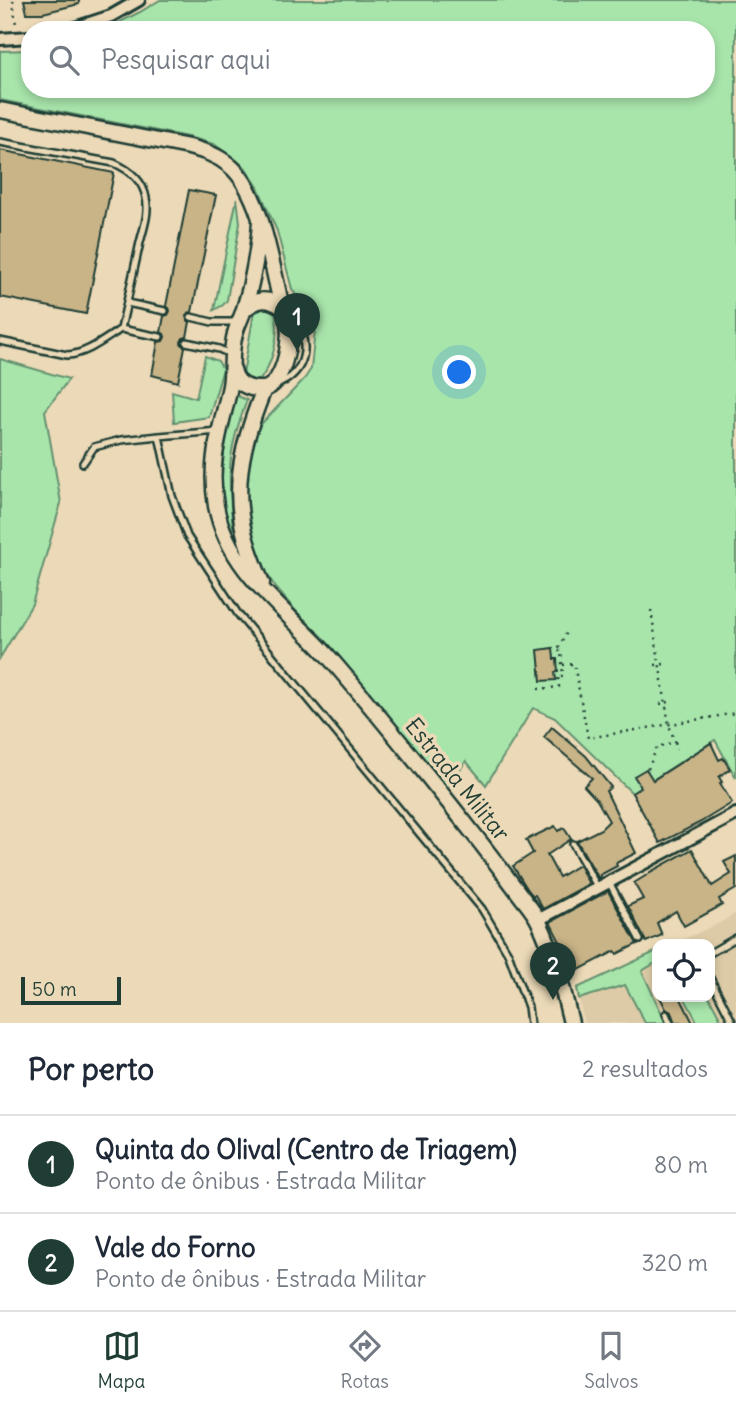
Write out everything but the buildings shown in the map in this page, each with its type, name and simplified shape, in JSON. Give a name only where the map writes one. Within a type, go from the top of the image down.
[{"type":"street","points":[[96,21],[111,16],[139,0]]},
{"type":"street","points":[[0,39],[21,38]]},
{"type":"street","name":"Estrada Militar","points":[[0,110],[189,147],[212,154],[230,166],[246,185],[260,220],[289,334],[287,351],[277,379],[267,388],[247,436],[240,475],[241,515],[250,552],[265,591]]},
{"type":"street","name":"Estrada Militar","points":[[260,220],[260,240],[234,335],[232,362],[215,452],[212,480],[223,532],[235,556],[249,575],[326,654],[501,868],[538,920],[559,976],[571,1023]]},
{"type":"street","points":[[241,316],[251,304],[267,299],[285,310]]},
{"type":"street","points":[[232,362],[238,382],[255,389],[267,388]]},
{"type":"street","points":[[538,920],[736,814]]},
{"type":"lane","points":[[0,142],[114,163],[124,167],[139,180],[146,197],[147,211],[121,329]]},
{"type":"lane","points":[[127,303],[165,311]]},
{"type":"lane","points":[[191,317],[212,322],[241,316]]},
{"type":"lane","points":[[0,341],[74,355],[121,329],[160,337]]},
{"type":"lane","points":[[186,341],[219,349],[232,362]]},
{"type":"lane","points":[[83,463],[94,447],[121,440],[219,431]]},
{"type":"lane","points":[[159,436],[172,496],[187,536],[238,614],[482,909],[508,953],[528,1007],[530,1023]]},
{"type":"lane","points":[[573,844],[598,888]]},
{"type":"lane","points":[[610,882],[639,940]]},
{"type":"lane","points":[[715,950],[736,939]]},
{"type":"lane","points":[[715,988],[733,1023]]},
{"type":"lane","points":[[666,1014],[670,1023]]},
{"type":"path","points":[[13,0],[17,39]]},
{"type":"path","points":[[651,610],[669,725],[677,749]]},
{"type":"path","points":[[649,630],[656,629]]},
{"type":"path","points":[[538,689],[559,687],[558,676],[563,676],[561,651],[557,651],[567,632]]},
{"type":"path","points":[[562,666],[574,664],[588,738],[736,713]]},
{"type":"path","points":[[655,666],[665,664]]},
{"type":"path","points":[[648,769],[657,747],[675,742]]},
{"type":"shaded area","points":[[736,913],[736,1023],[584,1023],[577,988],[652,953],[652,1002],[715,1002],[715,939],[684,939]]},
{"type":"green space","points":[[160,0],[736,0],[736,778],[715,740],[632,793],[555,718],[533,708],[486,785],[466,761],[446,790],[400,732],[276,588],[257,552],[246,511],[246,468],[250,448],[261,425],[311,369],[315,330],[309,315],[292,289],[277,231],[258,187],[245,167],[214,144],[0,100],[0,51],[21,50],[21,98],[715,98],[715,21],[122,21]]},
{"type":"green space","points":[[237,198],[240,223],[227,300],[214,310]]},
{"type":"green space","points":[[265,308],[275,311],[275,347],[260,380],[253,380],[243,374],[254,313]]},
{"type":"green space","points":[[205,356],[218,361],[223,369],[209,417],[174,422],[172,391],[196,398]]},
{"type":"green space","points":[[0,359],[69,379],[45,411],[61,503],[32,604],[0,658]]},
{"type":"green space","points":[[235,395],[247,400],[231,460],[231,530],[222,500],[222,482],[225,445]]},
{"type":"green space","points":[[652,953],[652,965],[642,971],[652,993],[652,1002],[656,1002],[666,1023],[645,1023],[625,985],[579,999],[577,988]]},
{"type":"green space","points":[[687,1002],[712,1002],[723,1023],[698,1023]]},
{"type":"place","name":"Quinta do Olival (Centro de Triagem)","points":[[297,351]]},
{"type":"place","name":"Vale do Forno","points":[[553,1000]]}]
